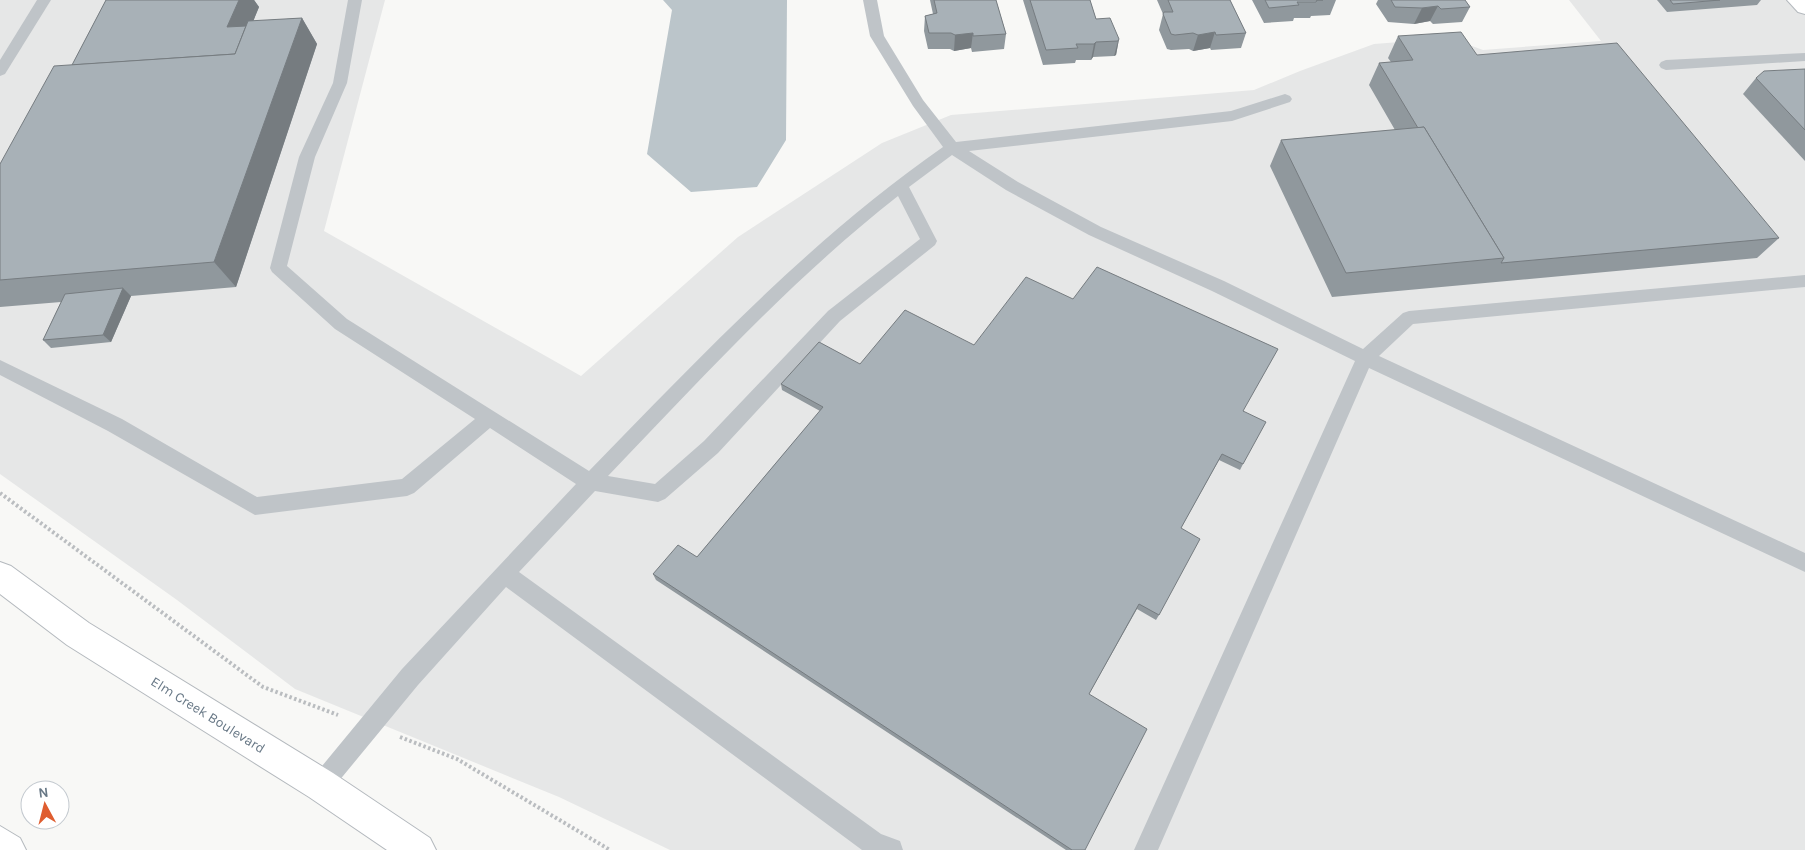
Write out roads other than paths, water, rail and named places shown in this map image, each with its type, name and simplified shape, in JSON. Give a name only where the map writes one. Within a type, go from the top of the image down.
[{"type":"main road","points":[[1797,0],[1805,8]]},
{"type":"main road","name":"Elm Creek Boulevard","points":[[0,576],[78,634],[321,785],[418,850]]},
{"type":"main road","points":[[0,844],[8,850]]},
{"type":"lane","points":[[0,70],[44,0]]},
{"type":"lane","points":[[355,0],[340,83],[307,157],[278,268],[341,324],[590,482],[658,493],[711,447],[834,316],[929,241],[900,185]]},
{"type":"lane","points":[[870,0],[877,36],[918,103],[952,148],[1012,186],[1095,232],[1218,286],[1365,358],[1805,562]]},
{"type":"lane","points":[[1666,65],[1805,57]]},
{"type":"lane","points":[[321,785],[410,678],[590,482],[745,323],[837,238],[900,185],[952,148],[1232,116],[1285,98]]},
{"type":"lane","points":[[1146,850],[1365,358],[1409,318],[1749,284],[1805,281]]},
{"type":"lane","points":[[0,366],[115,425],[255,506],[407,487],[489,418]]},
{"type":"lane","points":[[505,574],[874,844],[891,850]]}]
